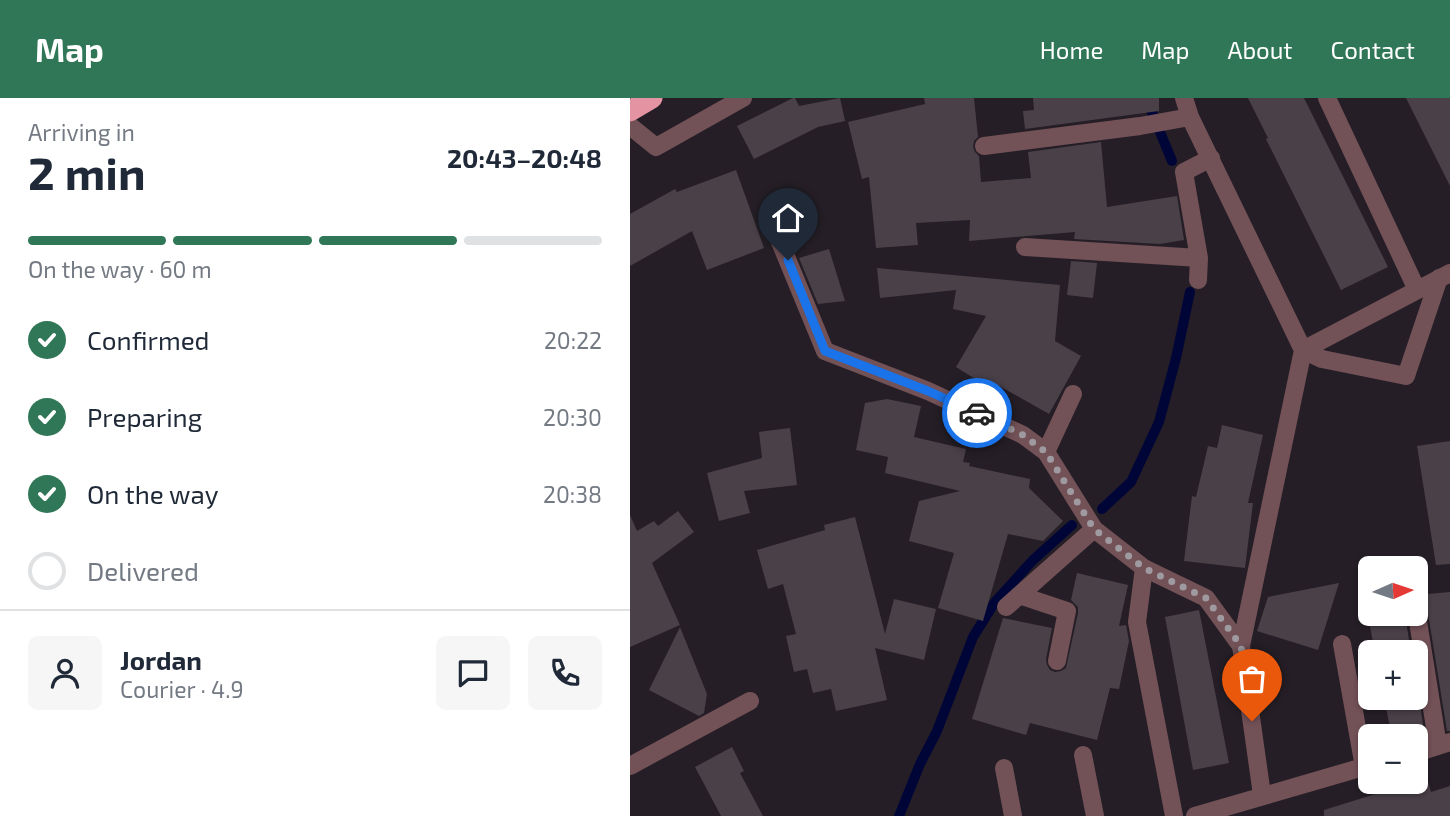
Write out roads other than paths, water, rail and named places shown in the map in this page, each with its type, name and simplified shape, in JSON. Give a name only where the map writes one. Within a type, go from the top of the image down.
[{"type":"highway","points":[[630,111],[652,98]]},
{"type":"street","points":[[630,126],[656,147],[743,98]]},
{"type":"street","points":[[1184,98],[1210,158],[1303,350],[1241,646],[1262,795]]},
{"type":"street","points":[[1327,98],[1416,290]]},
{"type":"street","points":[[984,146],[1191,117]]},
{"type":"street","points":[[1198,280],[1199,258],[1184,172],[1210,158]]},
{"type":"street","points":[[778,237],[825,351],[928,391],[1023,435],[1046,452],[1094,529],[1144,568],[1206,598],[1241,646]]},
{"type":"street","points":[[1025,247],[1199,258]]},
{"type":"street","points":[[1303,350],[1444,276]]},
{"type":"street","points":[[1303,350],[1322,359],[1406,376],[1444,276]]},
{"type":"street","points":[[1046,452],[1073,394]]},
{"type":"street","points":[[1057,661],[1067,611],[1013,601],[1094,529]]},
{"type":"street","points":[[1144,568],[1138,622],[1174,816]]},
{"type":"street","points":[[1420,626],[1444,744]]},
{"type":"street","points":[[1342,644],[1358,724]]},
{"type":"street","points":[[630,766],[750,701]]},
{"type":"street","points":[[1083,755],[1095,816]]},
{"type":"street","points":[[1004,768],[1013,816]]},
{"type":"street","points":[[1195,816],[1358,768]]},
{"type":"waterway","points":[[1146,98],[1172,161]]},
{"type":"waterway","points":[[1102,509],[1131,482],[1159,422],[1190,292]]},
{"type":"waterway","points":[[899,816],[937,731],[973,637],[995,602],[1033,560],[1072,525]]}]
